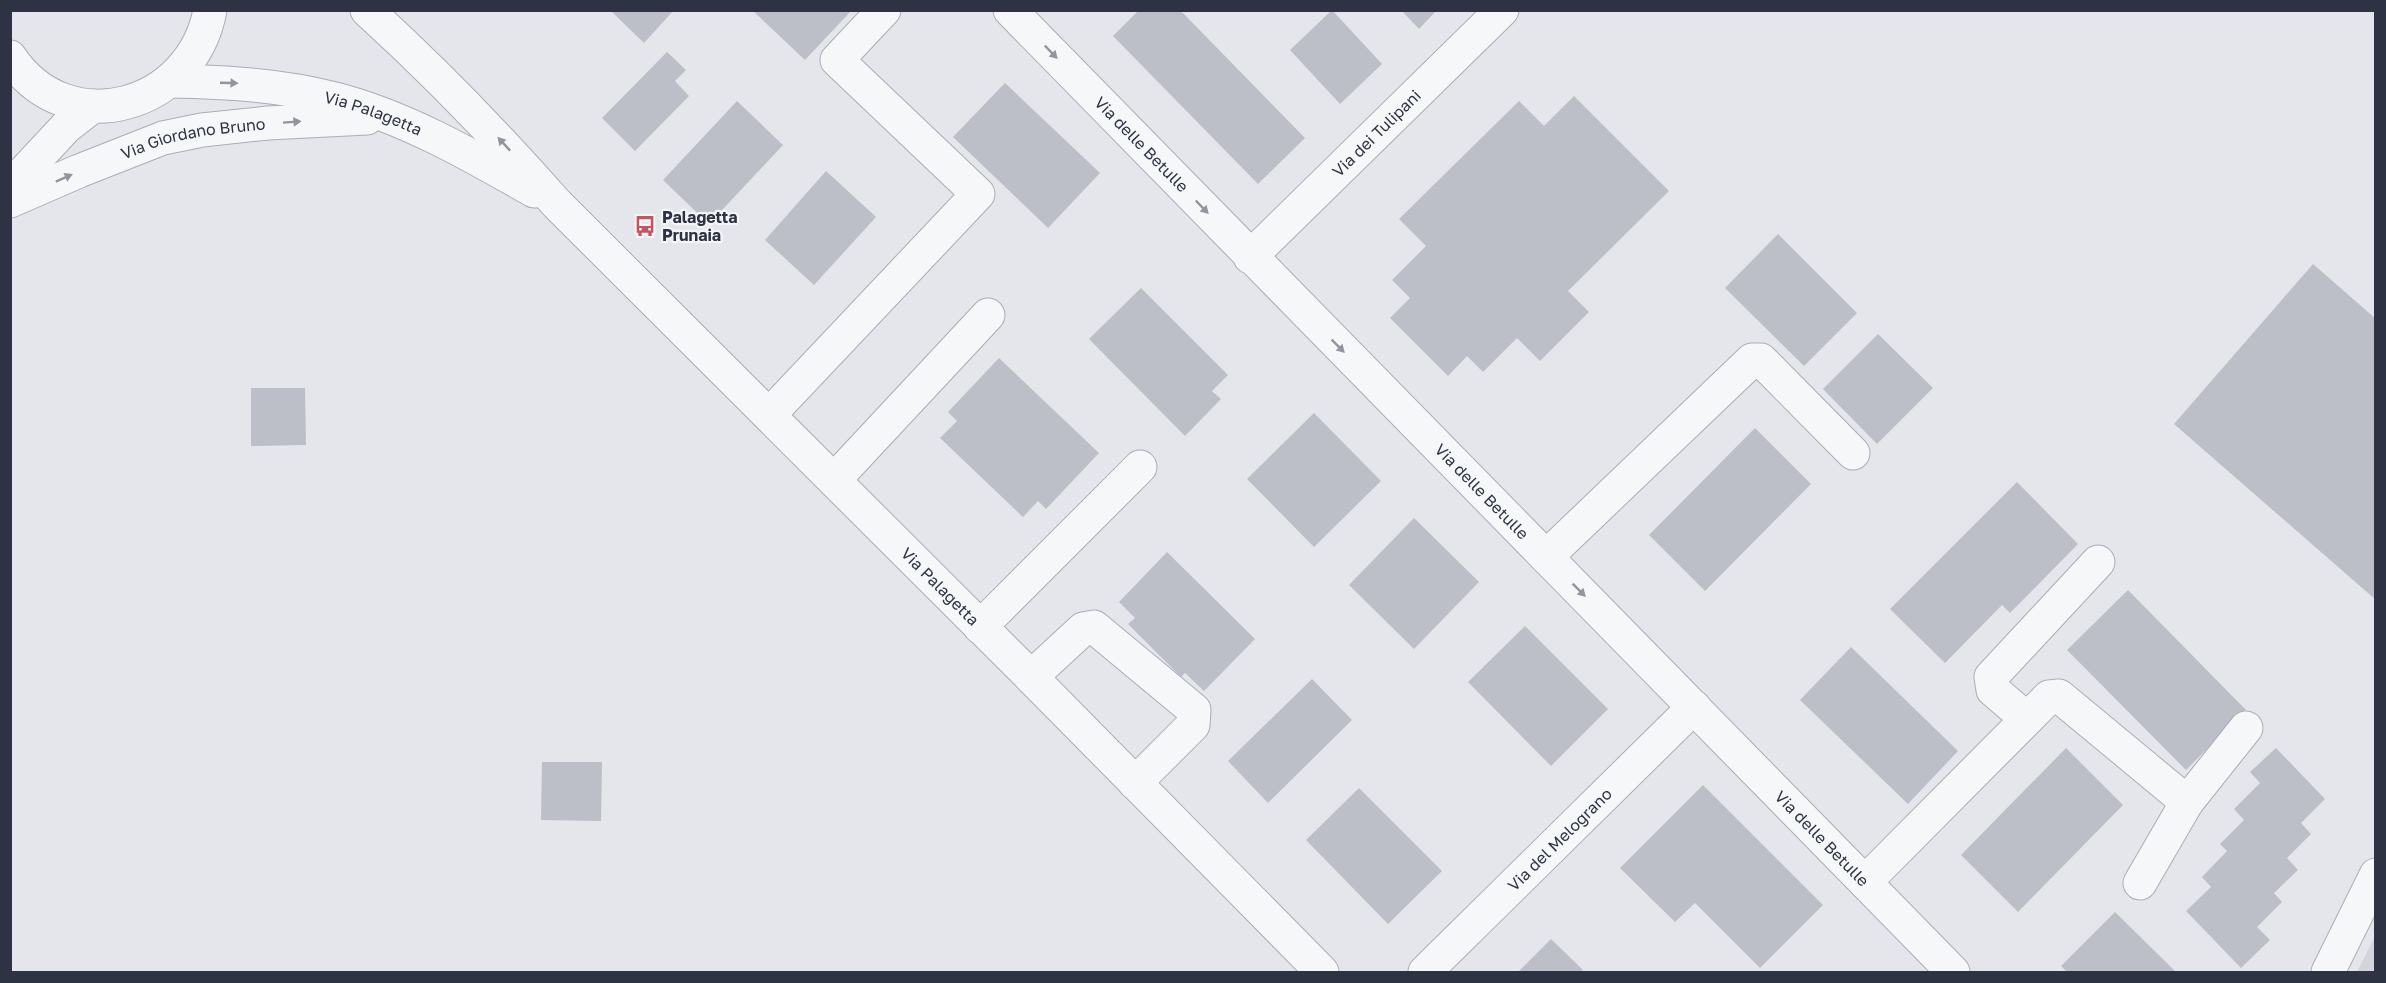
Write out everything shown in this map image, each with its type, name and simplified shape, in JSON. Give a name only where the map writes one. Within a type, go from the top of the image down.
[{"type":"street","points":[[11,62],[25,76],[46,91],[69,101],[93,106],[135,101],[171,81],[190,62],[203,38],[210,10]]},
{"type":"street","name":"Via Palagetta","points":[[367,10],[407,46],[506,146],[556,204],[834,480],[1322,972]]},
{"type":"street","points":[[769,415],[978,194],[837,60],[884,10]]},
{"type":"street","name":"Via delle Betulle","points":[[1010,10],[1953,972]]},
{"type":"street","name":"Via dei Tulipani","points":[[1250,256],[1502,10]]},
{"type":"street","name":"Via Palagetta","points":[[171,81],[236,82],[335,99],[387,116],[480,160],[556,204]]},
{"type":"street","points":[[10,187],[66,127],[93,106]]},
{"type":"street","name":"Via Giordano Bruno","points":[[10,201],[163,138],[202,130],[268,123],[387,116]]},
{"type":"street","points":[[834,480],[988,315]]},
{"type":"street","points":[[1546,556],[1752,360],[1761,360],[1853,453]]},
{"type":"street","points":[[980,627],[1140,467]]},
{"type":"street","points":[[2027,719],[1994,690],[1991,677],[2098,562]]},
{"type":"street","points":[[1030,677],[1083,629],[1094,627],[1194,710],[1193,725],[1136,783]]},
{"type":"street","points":[[1865,882],[2049,697],[2059,696],[2187,802]]},
{"type":"street","name":"Via del Melograno","points":[[1425,972],[1694,706]]},
{"type":"street","points":[[2140,883],[2187,802],[2246,728]]},
{"type":"street","points":[[2328,972],[2376,875]]},
{"type":"shaded area","points":[[2375,936],[2375,972],[2357,972]]},
{"type":"building","points":[[610,10],[674,10],[644,43]]},
{"type":"building","points":[[752,10],[852,10],[805,60]]},
{"type":"building","points":[[1139,10],[1180,10],[1305,138],[1258,184],[1113,36]]},
{"type":"building","points":[[1332,10],[1382,64],[1340,104],[1290,50]]},
{"type":"building","points":[[1401,10],[1437,10],[1419,29]]},
{"type":"building","points":[[667,52],[686,70],[675,81],[689,96],[635,151],[602,118]]},
{"type":"building","points":[[1005,83],[1100,173],[1048,228],[953,137]]},
{"type":"building","points":[[1574,96],[1669,191],[1568,291],[1589,312],[1540,361],[1517,338],[1483,372],[1467,356],[1448,376],[1390,318],[1410,298],[1392,280],[1426,246],[1399,219],[1519,101],[1544,126]]},
{"type":"building","points":[[737,101],[783,145],[709,224],[663,180]]},
{"type":"building","points":[[826,171],[876,217],[814,285],[765,240]]},
{"type":"building","points":[[1778,234],[1857,313],[1804,366],[1725,288]]},
{"type":"building","points":[[2313,264],[2376,319],[2376,600],[2174,424]]},
{"type":"building","points":[[1141,288],[1228,375],[1212,391],[1221,399],[1185,436],[1089,339]]},
{"type":"building","points":[[1878,334],[1933,388],[1877,444],[1823,389]]},
{"type":"building","points":[[999,358],[1099,453],[1046,509],[1038,501],[1023,517],[940,438],[957,421],[948,412]]},
{"type":"building","points":[[251,388],[305,388],[306,445],[251,446]]},
{"type":"building","points":[[1314,413],[1381,481],[1314,547],[1247,479]]},
{"type":"building","points":[[1755,428],[1811,484],[1705,591],[1649,535]]},
{"type":"building","points":[[2017,482],[2078,544],[2010,613],[2002,605],[1945,663],[1890,609]]},
{"type":"building","points":[[1414,518],[1479,582],[1414,649],[1349,585]]},
{"type":"building","points":[[1167,552],[1255,639],[1204,691],[1185,673],[1181,677],[1128,624],[1135,618],[1119,602]]},
{"type":"building","points":[[2128,590],[2246,710],[2186,770],[2067,650]]},
{"type":"building","points":[[1525,626],[1608,709],[1551,766],[1468,682]]},
{"type":"building","points":[[1851,647],[1958,751],[1908,804],[1800,700]]},
{"type":"building","points":[[1312,679],[1352,720],[1268,803],[1228,761]]},
{"type":"building","points":[[2066,748],[2123,805],[2018,912],[1961,855]]},
{"type":"building","points":[[2276,748],[2325,799],[2301,823],[2311,834],[2287,858],[2298,870],[2274,893],[2282,902],[2257,927],[2270,940],[2241,968],[2186,911],[2211,887],[2202,877],[2227,851],[2220,844],[2244,820],[2234,809],[2260,783],[2250,772]]},
{"type":"building","points":[[542,762],[602,762],[601,821],[541,820]]},
{"type":"building","points":[[1703,785],[1823,905],[1760,968],[1695,903],[1675,922],[1620,868]]},
{"type":"building","points":[[1359,788],[1442,871],[1388,924],[1306,840]]},
{"type":"building","points":[[2115,912],[2176,972],[2067,972],[2061,966]]},
{"type":"building","points":[[1551,939],[1583,970],[1580,972],[1518,972]]},
{"type":"place","name":"Palagetta Prunaia","points":[[645,226]]}]
